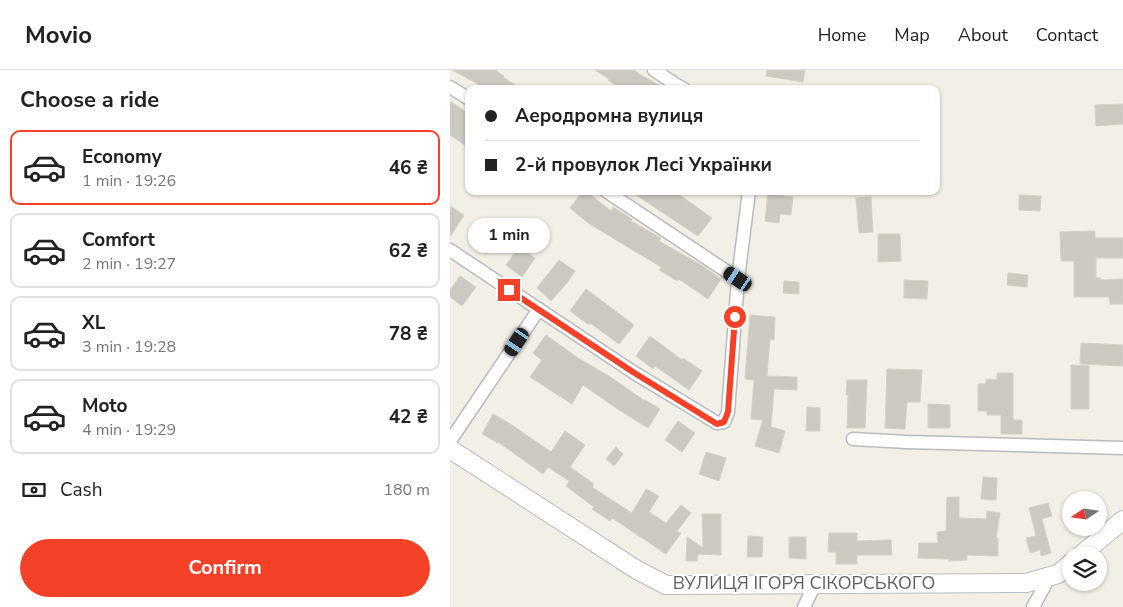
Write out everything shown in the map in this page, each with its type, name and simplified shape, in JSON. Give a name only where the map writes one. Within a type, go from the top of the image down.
[{"type":"main road","name":"ВУЛИЦЯ ІГОРЯ СІКОРСЬКОГО","points":[[450,450],[637,570],[666,585],[1026,583],[1058,574],[1062,571]]},
{"type":"main road","points":[[1092,546],[1123,520]]},
{"type":"street","points":[[654,70],[677,85]]},
{"type":"street","points":[[450,87],[465,96]]},
{"type":"street","points":[[612,195],[738,279]]},
{"type":"street","points":[[450,250],[633,372],[717,424],[724,422],[728,412],[738,279],[748,195]]},
{"type":"street","points":[[450,441],[539,309]]},
{"type":"street","points":[[854,439],[1123,448]]},
{"type":"street","points":[[1033,607],[1050,576]]},
{"type":"street","points":[[804,607],[815,584]]},
{"type":"building","points":[[452,70],[495,70],[515,85],[477,85]]},
{"type":"building","points":[[595,70],[634,70],[659,85],[616,85]]},
{"type":"building","points":[[767,70],[805,70],[803,82],[766,76]]},
{"type":"building","points":[[450,101],[465,111],[465,145],[450,135]]},
{"type":"building","points":[[1123,104],[1123,124],[1096,126],[1095,105]]},
{"type":"building","points":[[580,195],[591,195],[611,211],[613,207],[632,219],[631,221],[661,238],[659,241],[703,266],[721,279],[708,299],[679,279],[677,281],[659,270],[661,267],[588,223],[570,208]]},
{"type":"building","points":[[636,195],[680,195],[712,218],[698,236]]},
{"type":"building","points":[[768,195],[793,197],[791,215],[780,214],[779,223],[765,221]]},
{"type":"building","points":[[1019,195],[1041,196],[1040,211],[1019,210]]},
{"type":"building","points":[[871,197],[873,232],[859,233],[856,198]]},
{"type":"building","points":[[450,206],[464,215],[450,237]]},
{"type":"building","points":[[485,223],[501,236],[486,254],[471,242]]},
{"type":"building","points":[[1095,231],[1095,238],[1123,238],[1123,258],[1096,258],[1096,278],[1101,278],[1101,280],[1123,279],[1123,304],[1110,304],[1109,297],[1074,297],[1074,261],[1061,261],[1060,232]]},
{"type":"building","points":[[878,234],[900,234],[901,261],[878,262]]},
{"type":"building","points":[[519,247],[535,258],[522,277],[506,265]]},
{"type":"building","points":[[559,260],[575,271],[551,301],[537,288]]},
{"type":"building","points":[[1008,273],[1028,275],[1027,287],[1007,285]]},
{"type":"building","points":[[460,276],[476,287],[462,306],[450,297],[450,290]]},
{"type":"building","points":[[904,280],[928,281],[927,299],[904,298]]},
{"type":"building","points":[[784,281],[799,282],[799,294],[783,293]]},
{"type":"building","points":[[586,289],[634,325],[619,344],[570,311]]},
{"type":"building","points":[[750,315],[775,317],[774,340],[770,339],[767,376],[797,377],[797,390],[774,389],[771,427],[785,431],[779,453],[755,446],[763,420],[751,419],[754,380],[745,379]]},
{"type":"building","points":[[546,335],[578,358],[660,409],[648,428],[583,385],[572,404],[530,377],[542,360],[533,353]]},
{"type":"building","points":[[650,336],[682,360],[683,358],[702,371],[689,390],[655,366],[653,369],[636,356]]},
{"type":"building","points":[[1081,343],[1123,345],[1123,366],[1080,364]]},
{"type":"building","points":[[1071,365],[1089,366],[1089,409],[1071,409]]},
{"type":"building","points":[[887,369],[922,370],[920,402],[907,402],[905,429],[885,428]]},
{"type":"building","points":[[997,373],[1013,373],[1013,420],[1022,420],[1022,434],[1001,434],[1001,415],[987,415],[987,411],[978,411],[978,384],[986,384],[986,379],[997,380]]},
{"type":"building","points":[[847,380],[867,380],[865,428],[847,428]]},
{"type":"building","points":[[928,404],[950,405],[950,428],[928,428]]},
{"type":"building","points":[[807,407],[820,408],[820,431],[806,431]]},
{"type":"building","points":[[493,414],[551,452],[565,431],[585,445],[570,467],[594,484],[592,487],[632,513],[646,489],[659,496],[649,512],[666,523],[681,505],[691,513],[677,531],[681,533],[666,554],[612,518],[610,521],[592,509],[594,507],[566,486],[569,481],[548,467],[543,474],[498,442],[482,434]]},
{"type":"building","points":[[678,421],[695,433],[682,452],[665,440]]},
{"type":"building","points":[[616,447],[623,454],[614,466],[606,459]]},
{"type":"building","points":[[706,452],[726,458],[719,481],[699,474]]},
{"type":"building","points":[[983,477],[997,478],[996,500],[981,499]]},
{"type":"building","points":[[947,497],[959,497],[959,518],[986,519],[987,511],[1000,513],[996,538],[998,538],[998,556],[967,555],[967,560],[949,561],[949,559],[918,558],[919,543],[938,543],[937,532],[946,531]]},
{"type":"building","points":[[1048,503],[1052,516],[1042,519],[1051,553],[1041,556],[1040,550],[1030,553],[1026,538],[1036,536],[1029,508]]},
{"type":"building","points":[[702,514],[721,514],[721,555],[698,554],[697,561],[686,561],[687,537],[703,548]]},
{"type":"building","points":[[829,533],[857,533],[857,541],[891,540],[892,555],[857,555],[857,564],[836,564],[836,552],[828,552]]},
{"type":"building","points":[[748,536],[763,537],[762,557],[747,557]]},
{"type":"building","points":[[789,537],[806,537],[806,559],[789,558]]},
{"type":"route","points":[[509,290],[633,372],[717,424],[724,422],[728,412],[735,317]]}]
